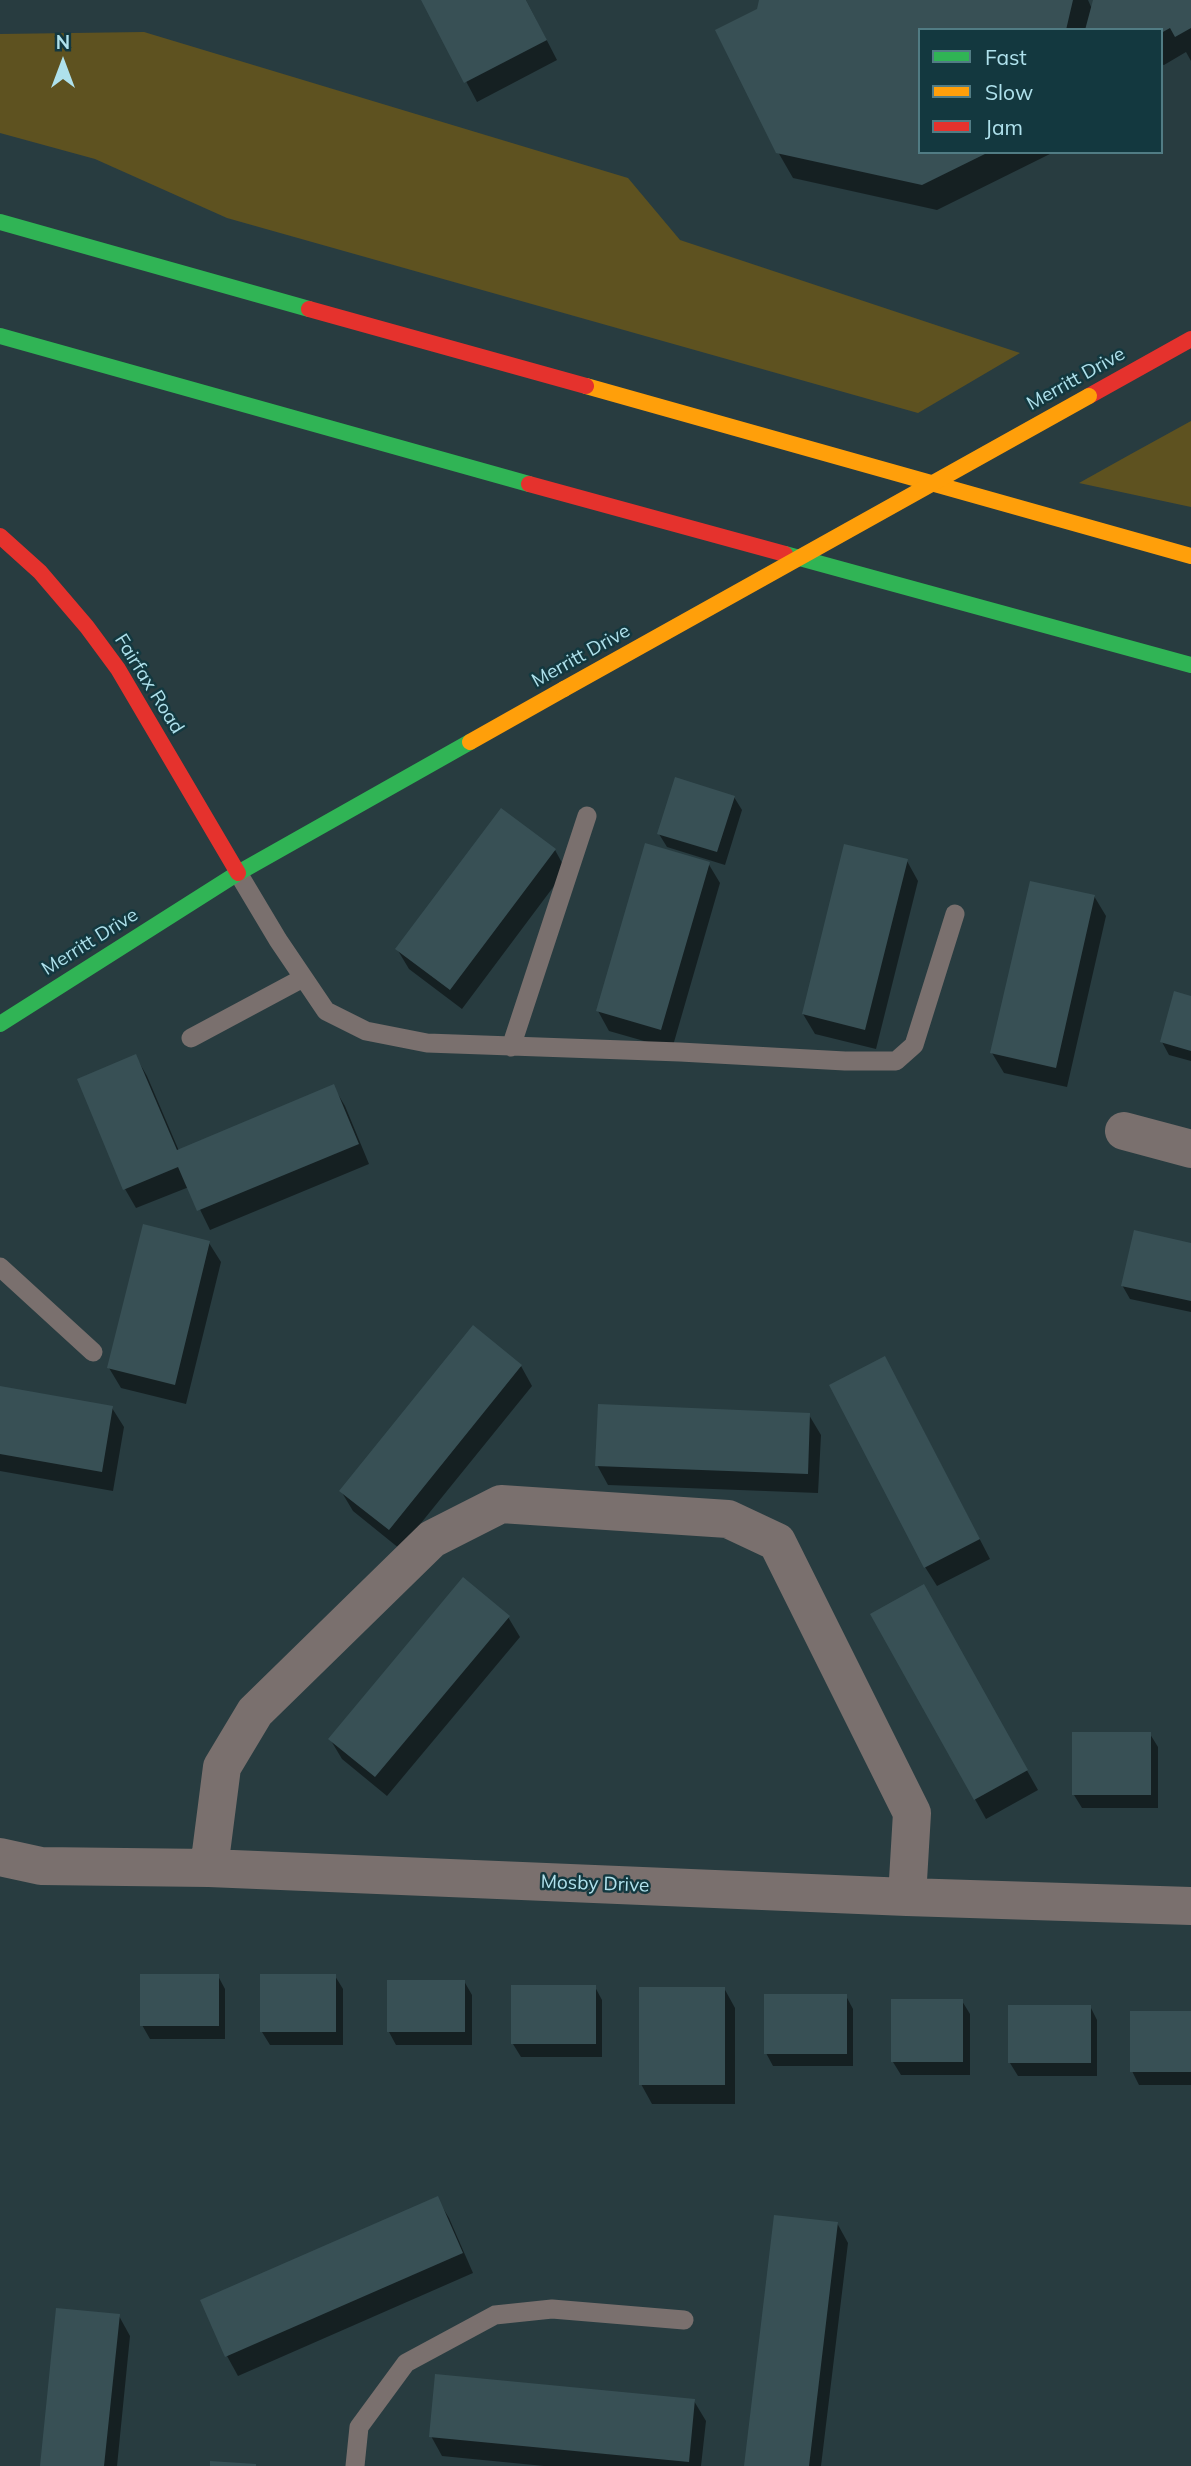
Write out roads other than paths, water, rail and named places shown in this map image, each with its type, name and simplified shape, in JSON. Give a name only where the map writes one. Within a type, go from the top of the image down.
[{"type":"main road","points":[[0,222],[1191,556]]},
{"type":"main road","points":[[0,336],[584,500],[1191,666]]},
{"type":"main road","name":"Merritt Drive","points":[[0,1024],[238,873],[1191,340]]},
{"type":"main road","name":"Fairfax Road","points":[[0,536],[40,572],[87,627],[118,669],[238,873]]},
{"type":"street","points":[[1124,1131],[1191,1149]]},
{"type":"street","points":[[209,1868],[222,1767],[255,1712],[432,1539],[501,1504],[728,1519],[777,1542],[912,1813],[907,1897]]},
{"type":"street","name":"Mosby Drive","points":[[0,1857],[41,1866],[209,1868],[1191,1906]]},
{"type":"lane","points":[[511,1047],[587,816]]},
{"type":"lane","points":[[238,873],[326,1011],[366,1031],[427,1044],[680,1052],[845,1062],[896,1061],[915,1045],[955,914]]},
{"type":"lane","points":[[191,1038],[303,978]]},
{"type":"lane","points":[[0,1267],[93,1352]]},
{"type":"lane","points":[[355,2466],[359,2427],[406,2363],[495,2315],[552,2309],[684,2320]]}]
